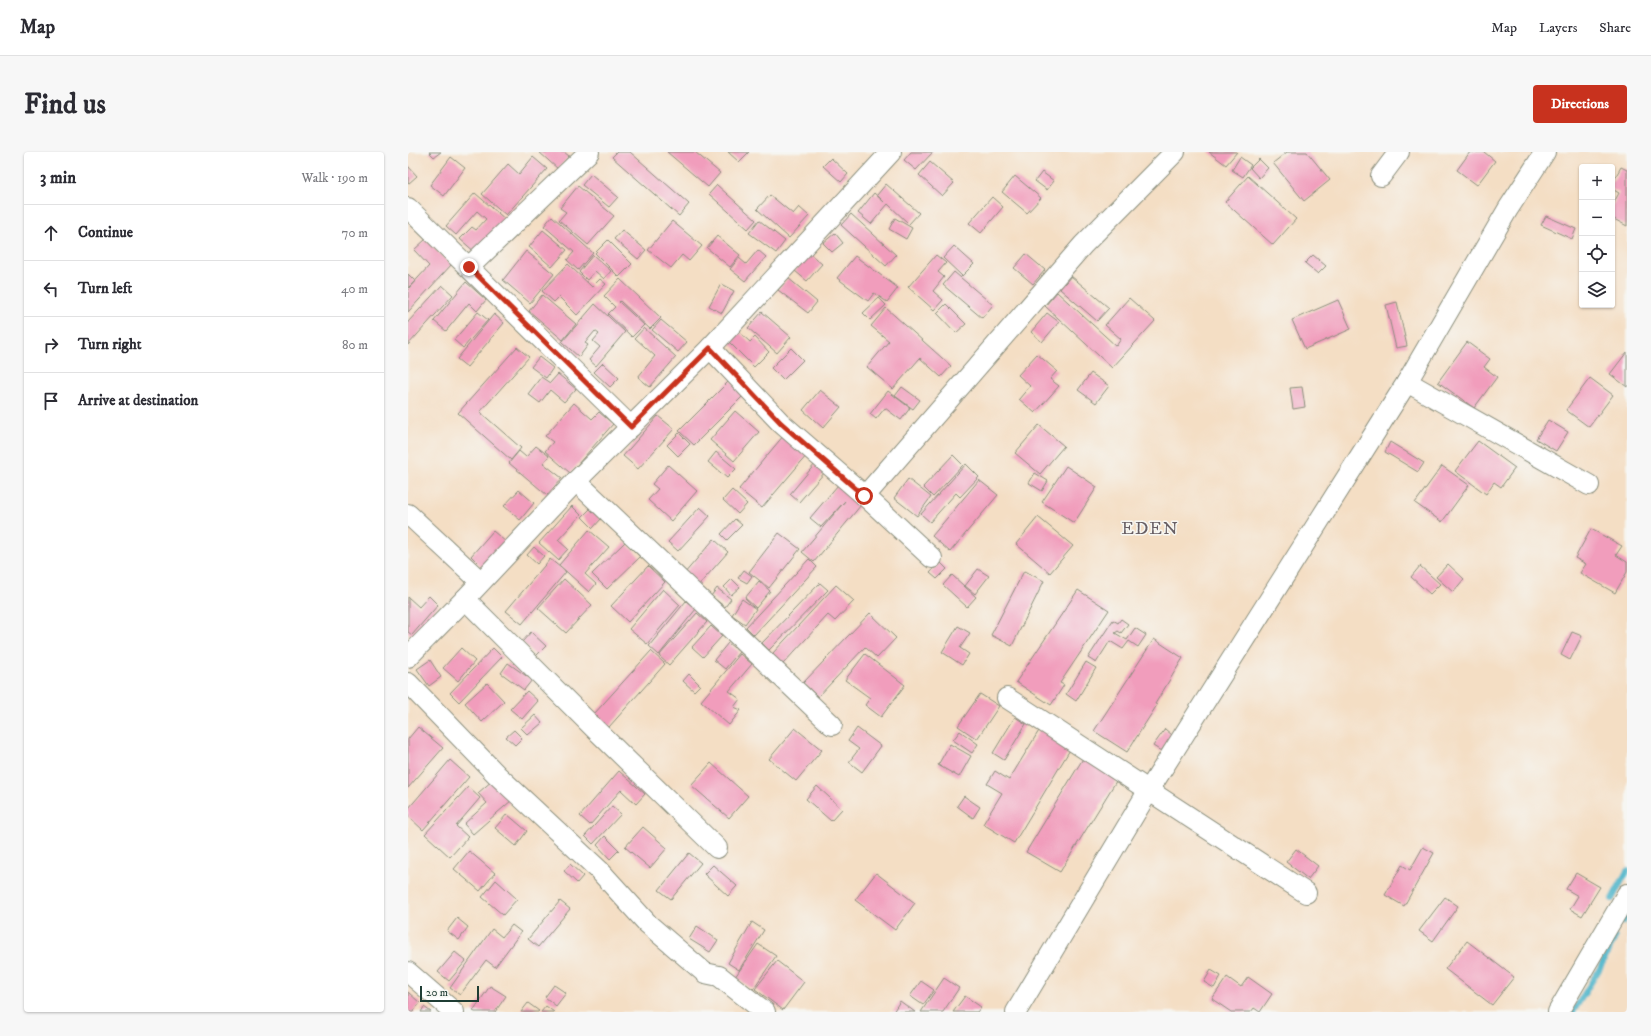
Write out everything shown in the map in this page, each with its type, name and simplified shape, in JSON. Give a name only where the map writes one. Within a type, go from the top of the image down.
[{"type":"street","points":[[469,267],[589,152]]},
{"type":"street","points":[[408,657],[576,481],[710,348],[891,152]]},
{"type":"street","points":[[864,496],[1083,245],[1175,152]]},
{"type":"street","points":[[1381,176],[1399,152]]},
{"type":"street","points":[[1016,1012],[1150,790],[1407,382],[1508,209],[1545,152]]},
{"type":"street","points":[[408,208],[631,427]]},
{"type":"street","points":[[710,348],[781,423],[932,558]]},
{"type":"street","points":[[1407,382],[1589,485]]},
{"type":"street","points":[[576,481],[832,726]]},
{"type":"street","points":[[408,514],[480,581]]},
{"type":"street","points":[[465,599],[717,848]]},
{"type":"street","points":[[408,683],[497,775],[599,870],[648,924],[705,974],[719,976],[765,1012]]},
{"type":"street","points":[[1007,698],[1306,893]]},
{"type":"street","points":[[1558,1012],[1627,894]]},
{"type":"street","points":[[408,972],[454,1012]]},
{"type":"building","points":[[429,152],[441,152],[434,157]]},
{"type":"building","points":[[539,152],[564,152],[569,156],[558,169]]},
{"type":"building","points":[[617,152],[630,152],[689,204],[679,216],[612,157]]},
{"type":"building","points":[[667,152],[695,152],[720,173],[708,187]]},
{"type":"building","points":[[728,152],[749,152],[739,162]]},
{"type":"building","points":[[911,152],[933,152],[916,170],[904,160]]},
{"type":"building","points":[[1209,152],[1237,152],[1226,165]]},
{"type":"building","points":[[1287,152],[1307,152],[1330,180],[1304,201],[1273,163]]},
{"type":"building","points":[[1470,152],[1484,152],[1495,161],[1477,185],[1457,170]]},
{"type":"building","points":[[451,157],[465,168],[444,196],[430,185]]},
{"type":"building","points":[[533,157],[547,169],[506,215],[482,194],[508,164],[519,174]]},
{"type":"building","points":[[1240,157],[1251,165],[1243,177],[1232,170]]},
{"type":"building","points":[[831,158],[848,174],[841,182],[823,166]]},
{"type":"building","points":[[1259,159],[1268,168],[1259,178],[1250,168]]},
{"type":"building","points":[[930,162],[954,183],[942,196],[919,175]]},
{"type":"building","points":[[408,166],[417,176],[408,184]]},
{"type":"building","points":[[1621,167],[1627,170],[1627,226],[1615,220],[1615,200],[1619,193],[1615,191],[1615,178]]},
{"type":"building","points":[[1042,172],[1054,181],[1047,190],[1035,181]]},
{"type":"building","points":[[591,174],[618,197],[609,207],[582,185]]},
{"type":"building","points":[[1015,176],[1041,198],[1027,213],[1002,192]]},
{"type":"building","points":[[1248,176],[1296,219],[1273,245],[1225,202]]},
{"type":"building","points":[[886,184],[919,213],[909,224],[888,204],[871,224],[858,213],[874,193],[884,202],[877,195]]},
{"type":"building","points":[[717,185],[756,220],[748,229],[709,194]]},
{"type":"building","points":[[578,186],[614,216],[588,245],[559,220],[566,212],[560,208]]},
{"type":"building","points":[[475,193],[506,220],[476,253],[460,239],[472,227],[476,230],[486,219],[477,211],[456,235],[446,226]]},
{"type":"building","points":[[770,195],[793,214],[799,207],[809,216],[789,238],[757,209]]},
{"type":"building","points":[[992,197],[1003,207],[981,233],[969,223]]},
{"type":"building","points":[[851,214],[896,255],[886,266],[841,225]]},
{"type":"building","points":[[552,216],[593,253],[578,270],[567,260],[574,252],[544,226]]},
{"type":"building","points":[[1546,216],[1576,229],[1572,239],[1541,225]]},
{"type":"building","points":[[895,218],[912,228],[906,239],[889,229]]},
{"type":"building","points":[[759,220],[785,241],[776,253],[749,233]]},
{"type":"building","points":[[672,221],[702,246],[689,261],[682,255],[671,268],[648,250]]},
{"type":"building","points":[[543,230],[567,250],[552,267],[529,247]]},
{"type":"building","points":[[622,230],[646,250],[638,259],[614,239]]},
{"type":"building","points":[[835,233],[843,243],[832,252],[823,243]]},
{"type":"building","points":[[717,236],[740,255],[730,267],[707,248]]},
{"type":"building","points":[[426,239],[452,264],[408,312],[408,289],[429,266],[414,250]]},
{"type":"building","points":[[608,240],[632,264],[619,277],[595,253]]},
{"type":"building","points":[[954,246],[974,264],[962,276],[943,258]]},
{"type":"building","points":[[758,250],[766,257],[745,281],[730,269],[739,258],[746,264]]},
{"type":"building","points":[[526,251],[554,274],[530,303],[503,280]]},
{"type":"building","points":[[810,254],[822,264],[807,281],[795,271]]},
{"type":"building","points":[[1026,254],[1045,270],[1033,284],[1014,268]]},
{"type":"building","points":[[593,255],[611,271],[604,279],[595,271],[587,280],[579,272]]},
{"type":"building","points":[[936,255],[946,263],[938,272],[944,277],[933,291],[943,300],[934,310],[908,287]]},
{"type":"building","points":[[1313,255],[1326,266],[1318,274],[1305,263]]},
{"type":"building","points":[[855,256],[898,288],[887,302],[874,293],[868,301],[837,278]]},
{"type":"building","points":[[568,264],[592,287],[600,279],[606,284],[577,315],[559,297],[554,302],[542,291]]},
{"type":"building","points":[[954,272],[993,305],[982,318],[943,285]]},
{"type":"building","points":[[408,274],[415,281],[408,288]]},
{"type":"building","points":[[1071,276],[1109,308],[1097,321],[1060,289]]},
{"type":"building","points":[[788,278],[817,302],[808,313],[778,290]]},
{"type":"building","points":[[620,279],[661,318],[650,329],[620,301],[619,302],[644,325],[632,337],[608,314],[615,307],[604,296]]},
{"type":"building","points":[[466,282],[486,300],[477,311],[469,303],[446,331],[434,321]]},
{"type":"building","points":[[721,284],[734,291],[722,313],[709,306]]},
{"type":"building","points":[[442,285],[453,295],[408,345],[408,322]]},
{"type":"building","points":[[1057,292],[1116,346],[1121,339],[1105,325],[1129,298],[1155,321],[1112,368],[1045,306]]},
{"type":"building","points":[[542,295],[576,324],[563,340],[529,311]]},
{"type":"building","points":[[879,298],[886,305],[870,320],[863,313]]},
{"type":"building","points":[[1338,300],[1351,329],[1305,349],[1292,320]]},
{"type":"building","points":[[1397,302],[1407,346],[1396,348],[1386,305]]},
{"type":"building","points":[[595,304],[625,332],[596,366],[589,360],[600,347],[593,341],[599,334],[595,331],[585,343],[588,345],[579,357],[562,342]]},
{"type":"building","points":[[946,304],[966,324],[956,333],[937,313]]},
{"type":"building","points":[[886,308],[951,366],[941,377],[920,358],[893,389],[867,367],[889,341],[871,326]]},
{"type":"building","points":[[478,312],[488,320],[463,348],[454,340]]},
{"type":"building","points":[[762,312],[791,337],[777,353],[748,328]]},
{"type":"building","points":[[1047,313],[1059,322],[1042,342],[1031,332]]},
{"type":"building","points":[[494,314],[504,323],[467,367],[457,359]]},
{"type":"building","points":[[661,320],[687,342],[678,352],[652,330]]},
{"type":"building","points":[[644,328],[676,357],[650,387],[638,377],[655,356],[635,338]]},
{"type":"building","points":[[739,332],[750,342],[755,337],[769,352],[754,367],[729,342]]},
{"type":"building","points":[[1467,342],[1490,359],[1484,367],[1497,377],[1474,408],[1438,382]]},
{"type":"building","points":[[517,347],[529,357],[480,412],[521,448],[511,460],[458,413]]},
{"type":"building","points":[[791,348],[803,360],[783,380],[771,368]]},
{"type":"building","points":[[1627,352],[1627,387],[1610,374]]},
{"type":"building","points":[[1037,354],[1057,371],[1050,379],[1059,386],[1035,413],[1019,399],[1030,386],[1018,375]]},
{"type":"building","points":[[539,357],[553,368],[546,378],[531,367]]},
{"type":"building","points":[[603,363],[619,378],[610,387],[594,372]]},
{"type":"building","points":[[1091,373],[1109,386],[1096,403],[1078,390]]},
{"type":"building","points":[[558,374],[576,389],[564,402],[550,390],[540,403],[528,394],[541,377],[550,383]]},
{"type":"building","points":[[1590,378],[1613,395],[1589,427],[1566,410]]},
{"type":"building","points":[[730,380],[745,394],[694,445],[679,431]]},
{"type":"building","points":[[902,387],[920,400],[913,409],[895,396]]},
{"type":"building","points":[[1302,387],[1305,407],[1293,409],[1290,388]]},
{"type":"building","points":[[820,390],[841,407],[823,428],[803,410]]},
{"type":"building","points":[[888,391],[910,408],[901,420],[885,408],[876,419],[870,414]]},
{"type":"building","points":[[574,403],[592,419],[599,412],[613,424],[570,473],[545,451],[553,442],[545,436]]},
{"type":"building","points":[[735,411],[759,432],[734,461],[710,440]]},
{"type":"building","points":[[658,416],[674,429],[638,469],[623,456]]},
{"type":"building","points":[[1548,420],[1568,432],[1556,451],[1536,439]]},
{"type":"building","points":[[1039,425],[1064,446],[1040,474],[1015,453]]},
{"type":"building","points":[[679,433],[690,444],[678,456],[667,445]]},
{"type":"building","points":[[784,435],[807,455],[762,508],[739,489]]},
{"type":"building","points":[[1478,441],[1515,468],[1501,487],[1494,482],[1486,494],[1455,471]]},
{"type":"building","points":[[1390,442],[1424,463],[1418,472],[1385,452]]},
{"type":"building","points":[[536,446],[549,456],[543,463],[562,478],[547,495],[509,463],[519,451],[526,457]]},
{"type":"building","points":[[716,452],[736,469],[727,478],[708,462]]},
{"type":"building","points":[[953,455],[963,465],[933,497],[923,487]]},
{"type":"building","points":[[815,464],[825,472],[799,502],[790,494]]},
{"type":"building","points":[[966,464],[979,477],[960,497],[956,493],[930,522],[921,514]]},
{"type":"building","points":[[668,465],[697,491],[671,521],[648,500],[658,489],[652,484]]},
{"type":"building","points":[[1066,466],[1097,487],[1074,523],[1042,502]]},
{"type":"building","points":[[1442,466],[1469,485],[1442,522],[1415,503]]},
{"type":"building","points":[[1035,473],[1048,481],[1042,491],[1029,483]]},
{"type":"building","points":[[908,479],[931,497],[917,516],[894,498]]},
{"type":"building","points":[[979,480],[998,495],[950,552],[932,536]]},
{"type":"building","points":[[838,485],[861,505],[814,562],[802,552],[845,501],[821,527],[810,518]]},
{"type":"building","points":[[519,490],[534,503],[520,520],[504,506]]},
{"type":"building","points":[[732,490],[747,504],[738,514],[723,500]]},
{"type":"building","points":[[572,506],[581,515],[558,540],[568,549],[558,560],[539,543]]},
{"type":"building","points":[[700,507],[710,516],[678,551],[668,542]]},
{"type":"building","points":[[590,509],[601,519],[593,528],[582,517]]},
{"type":"building","points":[[1038,517],[1073,546],[1050,573],[1016,544]]},
{"type":"building","points":[[735,519],[742,525],[727,540],[721,534]]},
{"type":"building","points":[[1591,529],[1622,546],[1616,555],[1627,562],[1627,572],[1615,593],[1580,573],[1586,564],[1575,558]]},
{"type":"building","points":[[589,530],[609,547],[585,574],[596,584],[589,592],[559,565]]},
{"type":"building","points":[[493,531],[506,542],[483,568],[471,556]]},
{"type":"building","points":[[779,533],[800,549],[769,588],[749,572]]},
{"type":"building","points":[[714,539],[728,552],[698,586],[684,574]]},
{"type":"building","points":[[625,542],[640,557],[607,589],[592,574]]},
{"type":"building","points":[[534,547],[544,556],[537,564],[527,555]]},
{"type":"building","points":[[550,559],[566,572],[522,624],[506,611]]},
{"type":"building","points":[[809,559],[817,567],[754,635],[746,627]]},
{"type":"building","points":[[940,562],[947,569],[937,579],[930,573]]},
{"type":"building","points":[[1448,564],[1464,579],[1453,592],[1436,577]]},
{"type":"building","points":[[648,566],[665,582],[628,622],[611,606]]},
{"type":"building","points":[[1420,566],[1440,584],[1430,594],[1411,577]]},
{"type":"building","points":[[978,569],[989,576],[975,594],[965,586]]},
{"type":"building","points":[[744,570],[752,576],[747,583],[738,578]]},
{"type":"building","points":[[1024,571],[1044,581],[1012,646],[991,635]]},
{"type":"building","points":[[952,575],[976,597],[967,607],[943,585]]},
{"type":"building","points":[[564,579],[592,605],[566,633],[538,608]]},
{"type":"building","points":[[732,579],[740,587],[731,595],[724,587]]},
{"type":"building","points":[[759,581],[770,591],[756,608],[745,598]]},
{"type":"building","points":[[820,583],[828,590],[769,650],[762,643]]},
{"type":"building","points":[[836,585],[854,601],[835,621],[828,615],[783,664],[772,654]]},
{"type":"building","points":[[717,588],[731,599],[725,607],[711,596]]},
{"type":"building","points":[[663,589],[680,605],[647,644],[629,629]]},
{"type":"building","points":[[1078,590],[1109,610],[1060,683],[1064,685],[1051,705],[1016,682]]},
{"type":"building","points":[[429,596],[438,605],[412,635],[408,632],[408,597],[419,607]]},
{"type":"building","points":[[742,599],[756,609],[745,624],[732,615]]},
{"type":"building","points":[[686,601],[696,609],[659,655],[649,646]]},
{"type":"building","points":[[697,613],[707,622],[669,665],[659,656]]},
{"type":"building","points":[[870,613],[896,638],[877,658],[865,647],[818,697],[803,683]]},
{"type":"building","points":[[1121,619],[1128,624],[1121,633],[1118,631],[1115,633],[1127,640],[1135,628],[1146,635],[1138,647],[1129,641],[1123,649],[1110,641],[1096,663],[1088,658],[1113,620],[1118,623]]},
{"type":"building","points":[[711,626],[722,636],[703,657],[692,647]]},
{"type":"building","points":[[958,626],[970,633],[960,648],[969,654],[962,665],[942,652]]},
{"type":"building","points":[[531,632],[546,646],[536,656],[522,642]]},
{"type":"building","points":[[1572,632],[1582,636],[1570,660],[1561,655]]},
{"type":"building","points":[[1154,639],[1183,658],[1155,704],[1157,705],[1127,752],[1094,731]]},
{"type":"building","points":[[728,643],[739,652],[725,669],[714,660]]},
{"type":"building","points":[[461,648],[475,661],[458,681],[443,668]]},
{"type":"building","points":[[493,648],[502,657],[459,702],[450,693]]},
{"type":"building","points":[[651,651],[665,664],[609,727],[594,714]]},
{"type":"building","points":[[740,654],[752,664],[729,691],[740,699],[734,707],[741,710],[729,725],[701,701]]},
{"type":"building","points":[[865,654],[905,685],[881,717],[865,705],[870,698],[845,680]]},
{"type":"building","points":[[430,660],[441,677],[429,686],[417,669]]},
{"type":"building","points":[[1086,662],[1096,668],[1076,701],[1066,694]]},
{"type":"building","points":[[508,663],[532,680],[524,690],[501,673]]},
{"type":"building","points":[[689,674],[700,685],[694,691],[683,681]]},
{"type":"building","points":[[487,683],[504,701],[482,722],[465,703]]},
{"type":"building","points":[[527,691],[538,701],[522,719],[510,709]]},
{"type":"building","points":[[980,694],[999,706],[977,739],[958,726]]},
{"type":"building","points":[[535,715],[542,723],[528,735],[521,728]]},
{"type":"building","points":[[1015,717],[1026,724],[1004,760],[993,753]]},
{"type":"building","points":[[418,727],[443,748],[408,788],[408,739]]},
{"type":"building","points":[[795,728],[822,750],[796,781],[769,759]]},
{"type":"building","points":[[857,728],[881,746],[862,772],[849,762],[859,749],[848,741]]},
{"type":"building","points":[[1040,729],[1071,748],[1014,843],[983,824],[1002,793],[987,784],[995,771],[1009,780]]},
{"type":"building","points":[[1165,729],[1172,735],[1161,751],[1153,746]]},
{"type":"building","points":[[514,730],[522,738],[515,745],[506,737]]},
{"type":"building","points":[[960,731],[978,744],[972,753],[953,740]]},
{"type":"building","points":[[950,744],[971,756],[959,777],[938,765]]},
{"type":"building","points":[[1084,757],[1118,778],[1060,872],[1026,852]]},
{"type":"building","points":[[450,760],[469,777],[423,830],[408,816],[408,809]]},
{"type":"building","points":[[711,763],[748,796],[729,818],[691,785]]},
{"type":"building","points":[[619,771],[645,794],[636,804],[621,790],[590,825],[580,816]]},
{"type":"building","points":[[493,780],[512,800],[473,834],[464,824],[487,803],[478,793]]},
{"type":"building","points":[[817,786],[842,809],[831,821],[806,799]]},
{"type":"building","points":[[468,787],[480,798],[456,826],[468,837],[450,857],[425,834]]},
{"type":"building","points":[[964,796],[980,807],[973,818],[957,806]]},
{"type":"building","points":[[612,806],[621,814],[593,844],[585,836]]},
{"type":"building","points":[[507,814],[527,831],[516,846],[495,828]]},
{"type":"building","points":[[643,827],[667,848],[650,868],[625,847]]},
{"type":"building","points":[[605,836],[619,850],[610,859],[597,845]]},
{"type":"building","points":[[1423,847],[1434,853],[1404,906],[1385,895],[1402,865],[1410,870]]},
{"type":"building","points":[[1296,849],[1318,866],[1308,879],[1286,862]]},
{"type":"building","points":[[469,851],[495,873],[480,891],[454,869]]},
{"type":"building","points":[[689,853],[701,863],[671,899],[659,890]]},
{"type":"building","points":[[570,864],[583,876],[577,883],[564,871]]},
{"type":"building","points":[[713,865],[737,886],[728,896],[704,874]]},
{"type":"building","points":[[876,873],[915,903],[895,930],[855,900]]},
{"type":"building","points":[[1576,873],[1600,887],[1582,916],[1570,909],[1578,896],[1566,889]]},
{"type":"building","points":[[496,880],[517,899],[503,915],[482,897]]},
{"type":"building","points":[[1445,897],[1458,906],[1433,941],[1419,931]]},
{"type":"building","points":[[560,901],[570,909],[538,947],[528,939]]},
{"type":"building","points":[[457,918],[468,927],[459,940],[447,931]]},
{"type":"building","points":[[752,922],[764,930],[739,970],[728,963]]},
{"type":"building","points":[[512,925],[521,932],[495,967],[486,960],[460,995],[450,988],[492,929],[502,937]]},
{"type":"building","points":[[697,926],[718,940],[710,952],[689,939]]},
{"type":"building","points":[[1467,941],[1514,977],[1492,1005],[1445,969]]},
{"type":"building","points":[[758,944],[776,956],[753,989],[735,977]]},
{"type":"building","points":[[455,952],[466,961],[449,981],[438,972]]},
{"type":"building","points":[[777,961],[804,982],[783,1010],[755,989]]},
{"type":"building","points":[[1211,970],[1221,976],[1214,988],[1204,982]]},
{"type":"building","points":[[1227,977],[1241,987],[1248,977],[1272,994],[1260,1012],[1254,1008],[1251,1012],[1231,1012],[1212,999]]},
{"type":"building","points":[[944,978],[959,988],[943,1012],[921,1012]]},
{"type":"building","points":[[921,981],[934,990],[923,1005],[910,996]]},
{"type":"building","points":[[554,985],[566,993],[556,1006],[545,997]]},
{"type":"building","points":[[490,986],[506,996],[495,1012],[473,1011]]},
{"type":"building","points":[[408,992],[420,1003],[413,1012],[408,1012]]},
{"type":"building","points":[[965,996],[981,1007],[977,1012],[953,1012]]},
{"type":"building","points":[[900,1001],[915,1012],[893,1012]]},
{"type":"building","points":[[528,1003],[539,1011],[521,1012]]},
{"type":"building","points":[[546,1006],[554,1012],[541,1012]]},
{"type":"building","points":[[424,1007],[431,1012],[421,1012]]},
{"type":"waterway","points":[[1612,899],[1627,871]]},
{"type":"waterway","points":[[1623,922],[1627,914]]},
{"type":"waterway","points":[[1573,1012],[1600,968],[1615,938]]},
{"type":"district","name":"EDEN","points":[[1150,528]]},
{"type":"route","points":[[469,267],[631,427],[710,348],[781,423],[864,496]]}]
